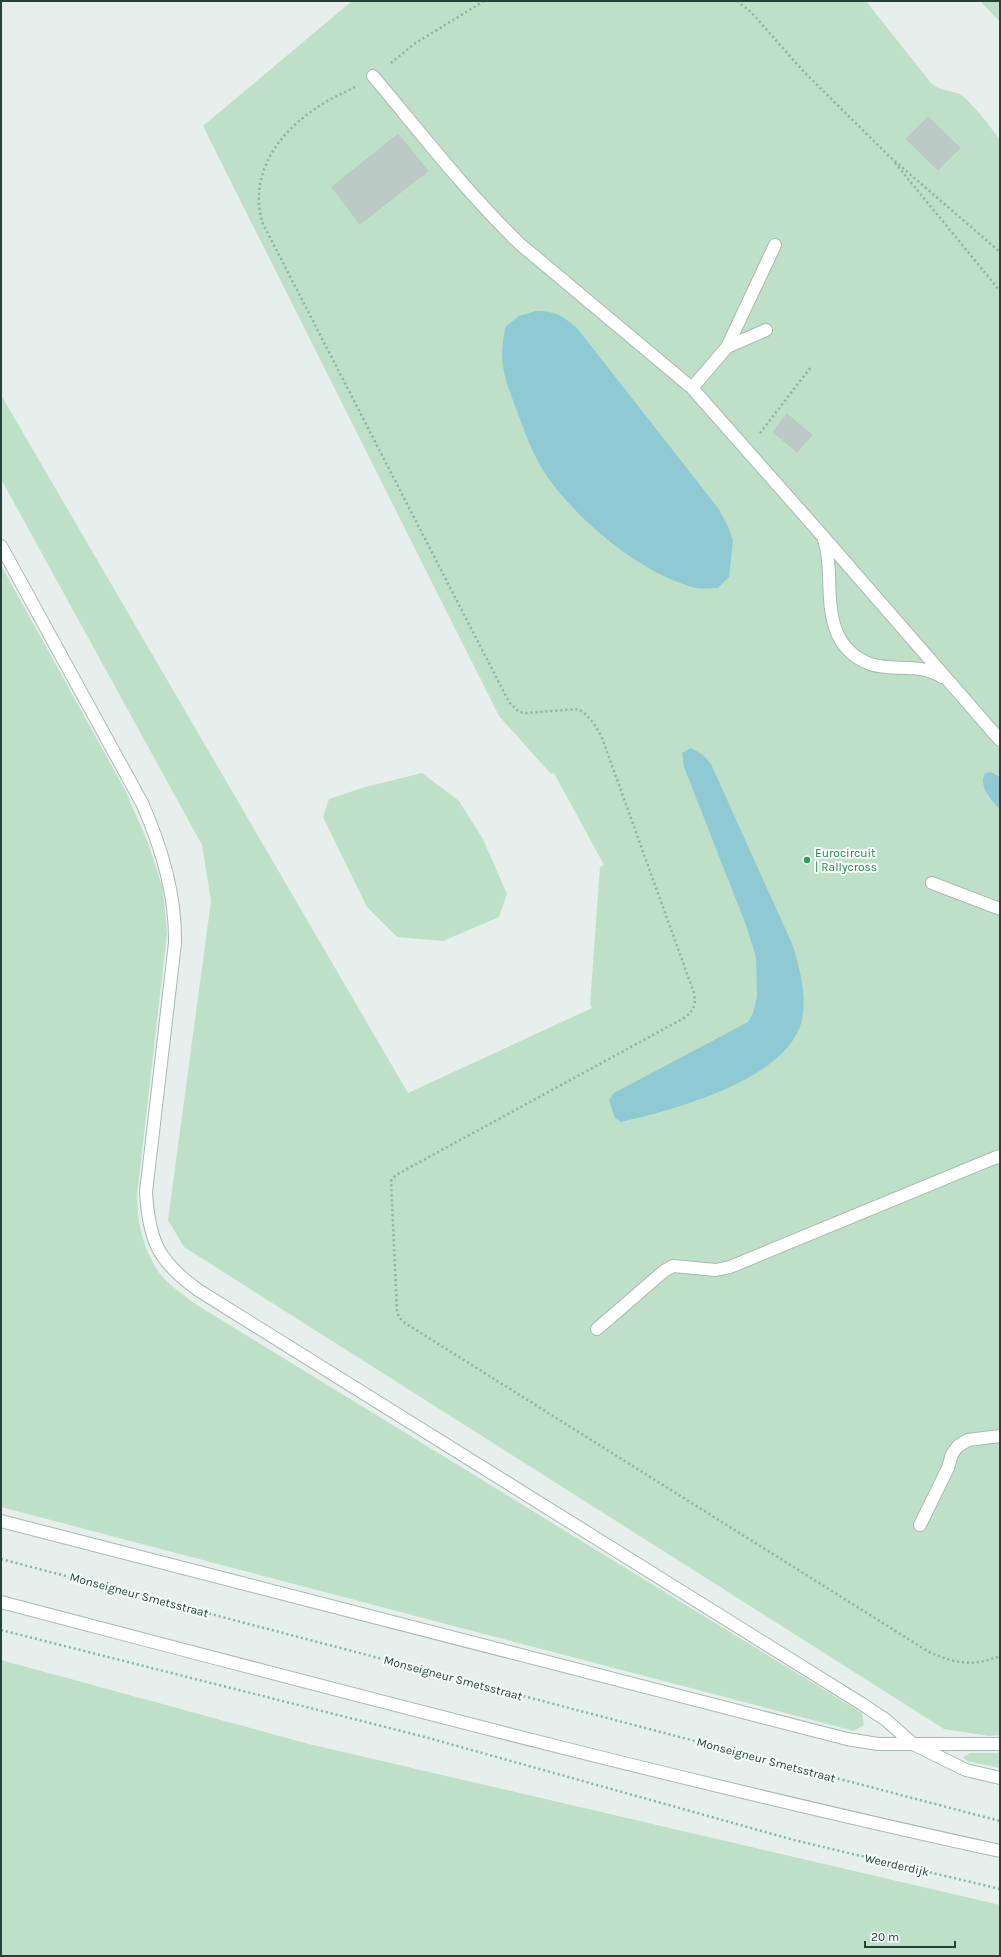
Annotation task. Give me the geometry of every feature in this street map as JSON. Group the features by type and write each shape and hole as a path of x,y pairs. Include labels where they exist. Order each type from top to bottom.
{"street":[{"path":"373,76 501,226 520,244 692,388 1000,740"},
{"path":"692,388 727,347 775,245"},
{"path":"727,347 766,330"},
{"path":"820,533 825,543 828,559 831,617 840,640 845,646 856,656 871,664 930,670 947,680"},
{"path":"1,546 142,803 155,833 166,867 176,919 175,943 146,1192 147,1220 153,1240 171,1268 205,1294 862,1704 886,1720 913,1744 966,1770 1000,1778"},
{"path":"932,883 1000,909"},
{"path":"596,1329 664,1271 673,1266 716,1270 730,1267 1000,1156"},
{"path":"920,1525 948,1468 952,1454 958,1446 968,1440 1000,1436"},
{"path":"1,1521 847,1740 878,1744 1000,1744"},
{"path":"1,1602 414,1710 849,1818 1000,1851"}],"path":[{"path":"484,1 414,44 373,76 315,108 278,142 267,161 260,180 258,199 262,222 509,702 519,712 526,713 578,709 586,713 599,733 611,760 694,994 695,1004 693,1011 686,1017 396,1175 391,1181 397,1311 399,1317 405,1323 929,1652 949,1661 974,1664 1000,1656"},
{"path":"738,1 750,12 804,72 889,156 1000,252"},
{"path":"889,156 1000,291"},
{"path":"746,450 811,367"},
{"name":"Monseigneur Smetsstraat","path":"1,1559 1000,1821"},
{"name":"Weerderdijk","path":"1,1630 425,1737 794,1840 1000,1889"}],"green space":[{"name":"Eurocircuit | Rallycross","path":"352,1 866,1 931,83 938,88 955,92 969,101 1000,140 1000,1735 989,1736 944,1729 184,1247 168,1220 211,901 202,845 1,479 1,395 408,1093 592,1008 590,1004 600,867 604,865 554,773 551,774 499,716 203,126"},
{"path":"980,1 1000,1 1000,22"},
{"path":"1,565 125,790 148,843 163,889 167,934 137,1195 138,1215 142,1234 148,1253 158,1271 170,1284 192,1302 862,1713 864,1725 854,1731 1,1507"},
{"path":"422,773 459,801 483,839 507,894 499,917 443,941 397,937 367,907 323,817 329,799 365,787"},
{"path":"1,1660 309,1744 1000,1905 1000,1956 1,1956"},
{"path":"970,1753 1000,1753 1000,1768 967,1761 963,1757"}],"water":[{"path":"536,311 554,313 567,320 577,328 718,508 728,526 733,541 729,577 718,588 696,588 675,581 654,571 633,558 612,544 575,510 546,475 533,452 523,427 509,389 502,360 503,338 506,326 519,316"},
{"path":"691,748 703,755 711,764 793,946 803,992 804,1001 802,1020 792,1041 775,1060 752,1075 726,1089 697,1100 643,1117 621,1122 615,1118 609,1100 614,1093 748,1022 753,1013 757,997 756,957 746,925 684,767 682,753"},
{"path":"991,772 1000,777 1000,810 986,793 984,788 983,778 985,773"}],"building":[{"path":"928,117 960,148 938,170 906,139"},
{"path":"398,134 428,171 360,224 332,187"},
{"path":"787,414 812,435 797,452 773,432"}],"place":[{"name":"Eurocircuit | Rallycross","path":"807,860"}]}
